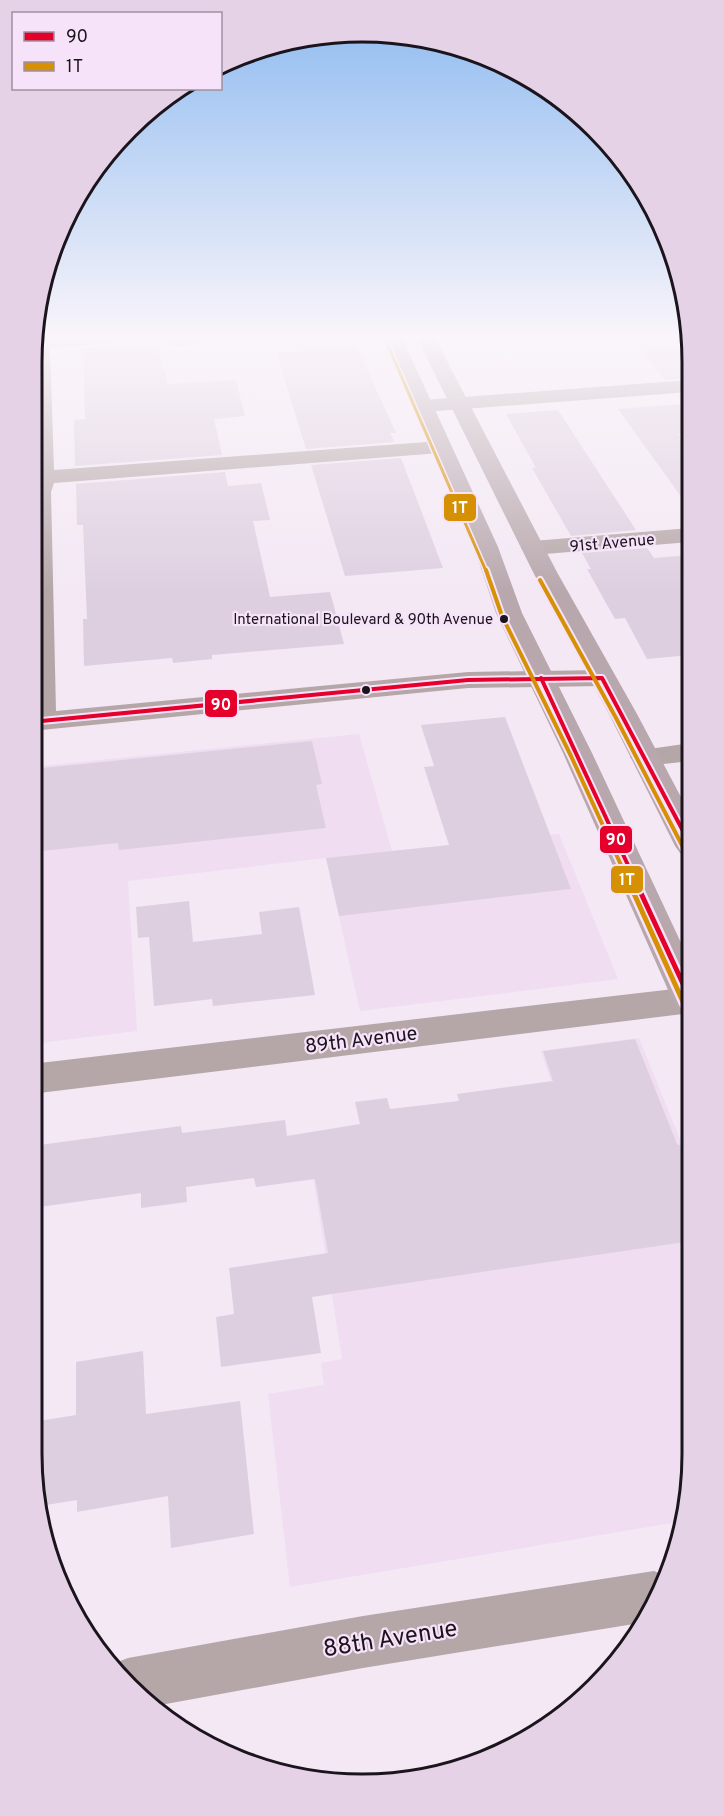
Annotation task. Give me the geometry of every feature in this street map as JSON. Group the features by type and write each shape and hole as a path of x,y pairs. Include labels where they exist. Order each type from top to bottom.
{"main road":[{"path":"430,423 486,547 490,566 682,982"},
{"path":"470,423 533,548 682,829"}],"street":[{"path":"42,478 440,447"},
{"name":"91st Avenue","path":"533,548 682,536"},
{"path":"42,721 468,680 602,678"},
{"path":"645,757 682,753"},
{"name":"89th Avenue","path":"42,1078 682,1002"},
{"name":"88th Avenue","path":"138,1682 363,1642 649,1597"}],"shaded area":[{"path":"359,734 392,851 559,834 618,979 360,1011 326,858 128,881 137,1031 42,1043 42,766"},
{"path":"639,1038 682,1144 682,1454 674,1523 290,1587 268,1394 324,1385 321,1363 342,1359 313,1176 571,1140 541,1051"}],"building":[{"path":"74,423 215,423 222,455 75,466"},
{"path":"298,423 391,423 396,433 390,433 394,442 306,449"},
{"path":"511,423 566,423 636,530 571,536 532,468 536,468"},
{"path":"628,423 682,423 682,434 678,434 682,439 682,498"},
{"path":"401,458 443,568 345,576 311,465"},
{"path":"225,472 228,486 261,483 270,520 253,521 270,597 330,592 344,644 212,655 212,659 173,663 172,658 84,666 83,619 87,619 83,525 77,525 76,484"},
{"path":"647,548 654,558 682,556 682,656 647,659 625,618 615,619 587,569 591,569 582,553"},
{"path":"505,717 571,889 339,916 326,858 449,845 424,767 434,766 421,725"},
{"path":"312,741 322,784 316,785 326,828 119,850 118,843 42,851 42,768"},
{"path":"189,901 193,942 262,934 259,912 299,907 315,995 213,1006 212,999 154,1006 149,937 138,938 136,907"},
{"path":"635,1039 677,1144 682,1147 682,1242 312,1297 321,1353 221,1367 216,1317 234,1314 229,1268 328,1253 315,1179 256,1187 254,1178 186,1187 187,1202 141,1208 141,1193 42,1207 42,1145 181,1126 182,1133 285,1120 287,1136 360,1124 355,1102 387,1098 390,1109 459,1101 457,1094 553,1081 543,1051"},
{"path":"143,1351 146,1414 240,1401 254,1534 171,1548 168,1496 77,1512 77,1500 46,1505 43,1475 42,1420 76,1415 76,1362"}],"transit line":[{"name":"1T","path":"422,423 479,550 502,616 571,756 682,1000"},
{"name":"1T","path":"540,580 616,718 682,845"},
{"name":"90","path":"541,678 682,982"},
{"name":"90","path":"42,721 468,680 602,678 682,829"}],"place":[{"name":"International Boulevard & 90th Avenue","path":"504,619"}]}
